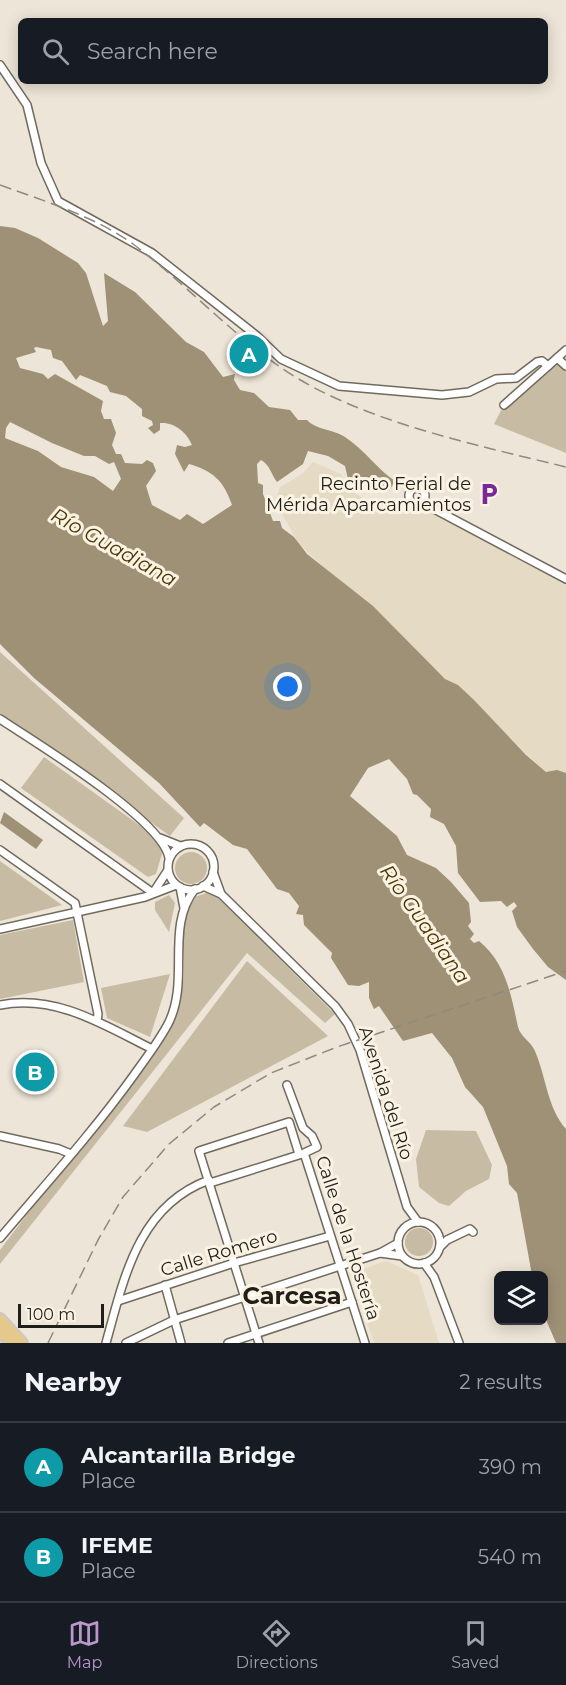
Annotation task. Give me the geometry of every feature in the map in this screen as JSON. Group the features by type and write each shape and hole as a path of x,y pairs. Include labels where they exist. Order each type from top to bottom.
{"main road":[{"path":"0,1319 22,1343"},
{"path":"0,1331 11,1343"}],"street":[{"path":"0,65 27,105 41,163 58,201 153,253 257,336 281,359 339,386 442,395 469,392 496,379 516,378 537,362 542,361 548,366"},
{"path":"504,405 566,350"},
{"path":"557,357 566,366"},
{"path":"421,502 566,579"},
{"path":"0,719 90,779 160,838 168,849 168,870 153,893"},
{"path":"0,784 153,893"},
{"path":"0,929 178,886 195,889 203,886 213,872 212,857 202,846 194,844 180,846 160,838"},
{"path":"169,858 180,846"},
{"path":"0,850 75,903 97,1004 97,1021"},
{"path":"168,870 178,886 184,908"},
{"name":"Avenida del Río","path":"213,872 221,894"},
{"name":"Avenida del Río","path":"203,886 221,894 335,1006 348,1024 360,1050 407,1207 418,1222"},
{"path":"0,1238 117,1098 168,1023 177,1000 181,976 179,935 184,908 195,889"},
{"path":"0,1005 48,1004 97,1021 152,1049"},
{"name":"Calle de la Hostería","path":"287,1085 303,1128 312,1136 317,1147 302,1154 365,1343"},
{"path":"106,1343 136,1248 156,1217 182,1193 210,1182 302,1154 289,1122 199,1151 210,1182 259,1343"},
{"path":"0,1136 59,1149 71,1154"},
{"name":"Avenida del Río","path":"406,1226 407,1207"},
{"path":"126,1343 174,1320 380,1253 398,1243 406,1226 418,1222 425,1222 436,1231 459,1234"},
{"path":"380,1253 402,1256 414,1264 424,1263 434,1257 440,1247 459,1234 470,1229 474,1232"},
{"path":"436,1231 440,1247"},
{"name":"Calle Romero","path":"118,1300 234,1263 330,1236"},
{"path":"398,1243 402,1256"},
{"path":"434,1257 434,1278"},
{"path":"424,1263 434,1278 459,1343"},
{"path":"165,1285 182,1343"},
{"path":"228,1343 352,1302"}],"shaded area":[{"path":"557,358 566,364 566,453 494,424 504,405"},
{"path":"313,462 341,474 350,490 377,507 404,498 566,585 566,776 546,772 299,544 275,502 280,487 302,474"},
{"path":"0,652 184,818 170,836 0,714"},
{"path":"44,757 156,837 163,850 156,874 148,877 21,788"},
{"path":"191,852 202,857 207,868 202,879 191,884 180,879 175,868 180,857"},
{"path":"0,861 62,905 0,921"},
{"path":"207,893 215,895 335,1014 325,1023 247,953 0,1264 0,1250 175,1018 183,978 184,916 191,898"},
{"path":"169,895 175,903 169,932 155,910 155,902"},
{"path":"73,920 84,982 0,999 0,935"},
{"path":"247,961 328,1036 147,1132 123,1126"},
{"path":"170,974 150,1037 107,1018 101,988"},
{"path":"426,1130 476,1131 492,1165 489,1179 466,1191 449,1206 439,1203 419,1187 416,1159"},
{"path":"419,1228 429,1232 433,1242 429,1252 419,1256 409,1252 405,1242 409,1232"},
{"path":"386,1261 418,1275 439,1343 374,1343 351,1273"}],"water":[{"name":"Río Guadiana","path":"0,226 15,228 38,238 78,263 86,273 103,326 108,321 104,273 135,292 186,342 204,352 223,377 235,374 234,380 240,390 254,393 269,407 290,410 298,420 307,420 315,426 345,437 395,481 389,491 384,492 372,488 374,483 353,484 348,479 345,466 328,456 308,451 303,464 277,482 264,462 261,460 257,464 258,483 263,485 263,494 273,521 280,521 282,528 294,537 307,554 373,606 445,679 458,685 474,700 526,755 546,772 557,770 566,773 566,980 548,967 517,927 512,911 517,906 514,902 507,907 501,901 480,902 458,873 456,846 444,824 430,817 431,809 413,794 407,779 389,759 368,768 350,796 397,836 407,855 436,868 469,903 471,922 468,926 474,934 470,939 474,943 479,941 496,959 510,992 519,1030 534,1049 555,1111 566,1129 566,1343 556,1343 548,1324 548,1271 531,1271 517,1193 509,1184 507,1166 483,1107 465,1087 452,1058 432,1033 403,1041 379,1006 374,1009 369,998 369,982 359,986 348,985 331,958 332,953 304,925 303,915 296,914 299,906 289,893 277,889 247,849 233,845 204,823 200,827 159,783 34,678 0,644","holes":["36,347 51,350 53,358 62,361 76,380 80,375 107,386 110,392 126,396 142,409 142,416 152,421 153,425 148,428 154,434 160,430 160,423 171,424 180,429 192,445 185,447 177,445 175,454 184,472 189,464 211,474 221,483 232,505 203,524 187,514 180,520 152,505 146,486 156,471 153,463 147,460 142,464 125,463 121,454 116,454 112,445 116,433 111,419 104,419 101,411 103,401 55,374 48,379 43,374 20,368 16,358 36,352 34,348","10,422 84,456 95,456 109,464 114,462 121,479 113,491 94,477 61,467 38,451 5,438 6,428"]},
{"path":"4,812 43,840 36,849 0,823"}],"railway":[{"path":"0,185 68,210 118,234 152,259 263,355 313,387 382,417 457,440 566,467"},
{"path":"48,1343 98,1240 123,1197 169,1144 214,1107 271,1073 337,1047 566,971"}],"place":[{"name":"Alcantarilla Bridge","path":"249,354"},
{"name":"Recinto Ferial de Mérida Aparcamientos","path":"489,494"},
{"name":"IFEME","path":"35,1072"}],"district":[{"name":"Carcesa","path":"292,1296"}]}
